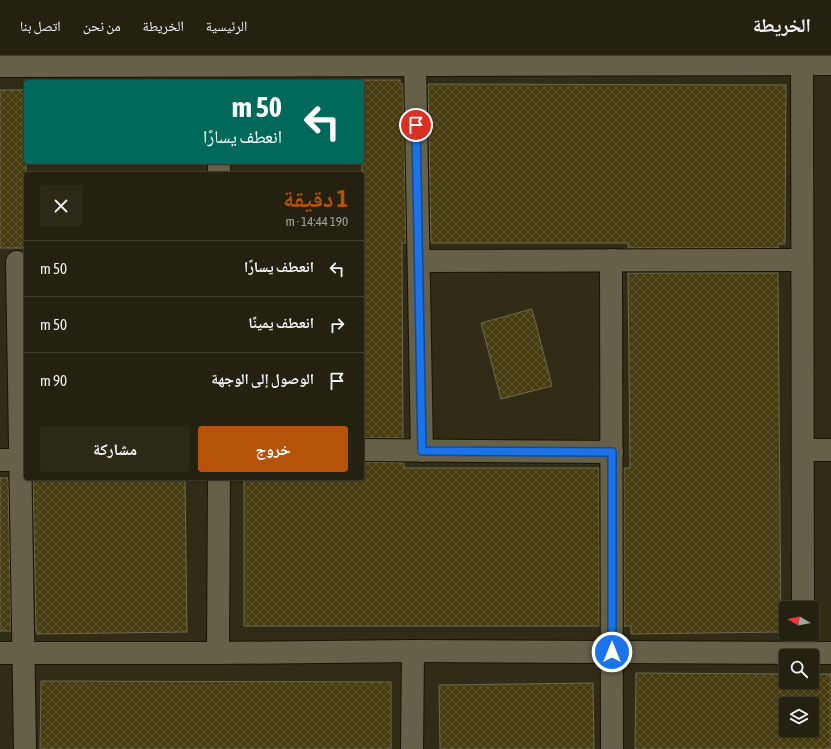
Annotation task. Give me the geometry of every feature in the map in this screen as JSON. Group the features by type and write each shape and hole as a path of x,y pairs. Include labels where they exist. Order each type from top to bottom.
{"street":[{"path":"0,66 219,68 415,64 802,60 831,64"},
{"path":"802,60 803,601"},
{"path":"415,64 422,451"},
{"path":"611,260 612,749"},
{"path":"419,261 802,260"},
{"path":"14,262 10,460 24,652 25,749"},
{"path":"364,450 612,452"},
{"path":"803,450 831,450"},
{"path":"218,653 219,480"},
{"path":"0,652 612,652 804,643 831,653"},
{"path":"412,749 413,651"}],"building":[{"path":"364,80 400,80 400,84 403,84 406,243 402,243 403,438 364,438 364,172 362,172 362,164 364,164"},
{"path":"428,84 786,85 785,244 778,244 778,248 628,248 628,243 431,243"},
{"path":"0,90 24,90 24,164 26,164 26,172 24,172 24,248 0,248"},
{"path":"628,273 778,273 781,601 779,601 779,632 631,634 631,626 624,626 624,468 630,468"},
{"path":"532,309 552,386 501,399 481,323"},
{"path":"364,462 404,463 404,468 599,468 599,626 244,626 244,480 364,480"},
{"path":"0,478 8,478 11,631 0,631"},
{"path":"33,480 185,480 187,632 37,634"},
{"path":"636,673 779,674 779,689 819,689 819,674 831,674 831,749 635,749"},
{"path":"41,681 391,682 391,749 40,749"},
{"path":"593,683 594,749 440,749 439,685"}],"route":[{"path":"416,125 422,451 612,452 612,652"}]}
